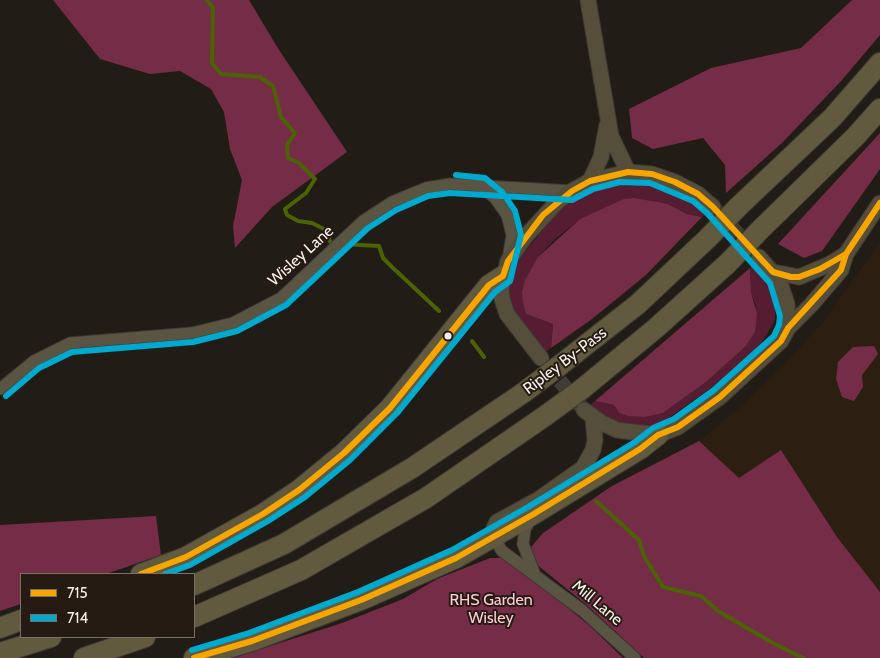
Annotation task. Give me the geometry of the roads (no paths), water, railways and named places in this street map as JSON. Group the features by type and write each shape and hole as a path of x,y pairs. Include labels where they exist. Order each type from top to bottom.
{"highway":[{"name":"Ripley By-Pass","path":"195,585 284,544 412,468 523,393 550,362 638,304 832,118 880,63"},
{"name":"Ripley By-Pass","path":"195,617 301,570 426,498 582,389 656,328 727,264 880,110"},
{"path":"144,573 186,557 263,514 331,464 390,408 506,268"},
{"path":"194,658 252,641 361,600 430,570 494,538 640,449 658,435"},
{"path":"0,628 20,620"},
{"path":"0,654 48,638"},
{"path":"84,658 142,638"}],"main road":[{"path":"588,0 608,117 619,156 628,172"},
{"path":"590,181 601,157 608,117"},
{"path":"550,362 507,314 502,299 506,268 543,215 572,191 590,181 628,172 652,174 675,182 698,194 713,206"},
{"path":"494,538 494,528 497,522 539,499 583,468 593,450 595,440 588,414 618,430 658,435 678,428 720,397 781,341 788,328 827,287 841,270 846,254 880,203"},
{"path":"773,272 799,277 830,264 846,254"},
{"path":"759,257 778,278 788,304 788,328"}],"street":[{"name":"Wisley Lane","path":"0,389 34,361 70,343 192,333 233,323 281,298 363,221 392,202 426,188 450,184 572,191"},
{"path":"481,186 495,198 507,215 512,235 506,268"},
{"path":"532,515 525,529 523,544 535,575"},
{"name":"Mill Lane","path":"494,538 502,551 583,610 635,658"}],"waterway":[{"path":"207,0 213,8 212,63 221,74 260,77 273,86 281,117 295,133 287,145 288,158 299,163 315,179 306,193 285,209 287,215 298,221 312,223 324,229 331,243 335,244"},
{"path":"342,244 379,246 383,258 439,311"},
{"path":"472,341 484,357"},
{"path":"596,501 639,540 644,556 663,587 701,596 718,611 803,658"}],"tunnel":[{"path":"713,207 759,257"},
{"path":"545,363 584,410"}],"park label":[{"name":"RHS Garden Wisley","path":"491,609"}]}
